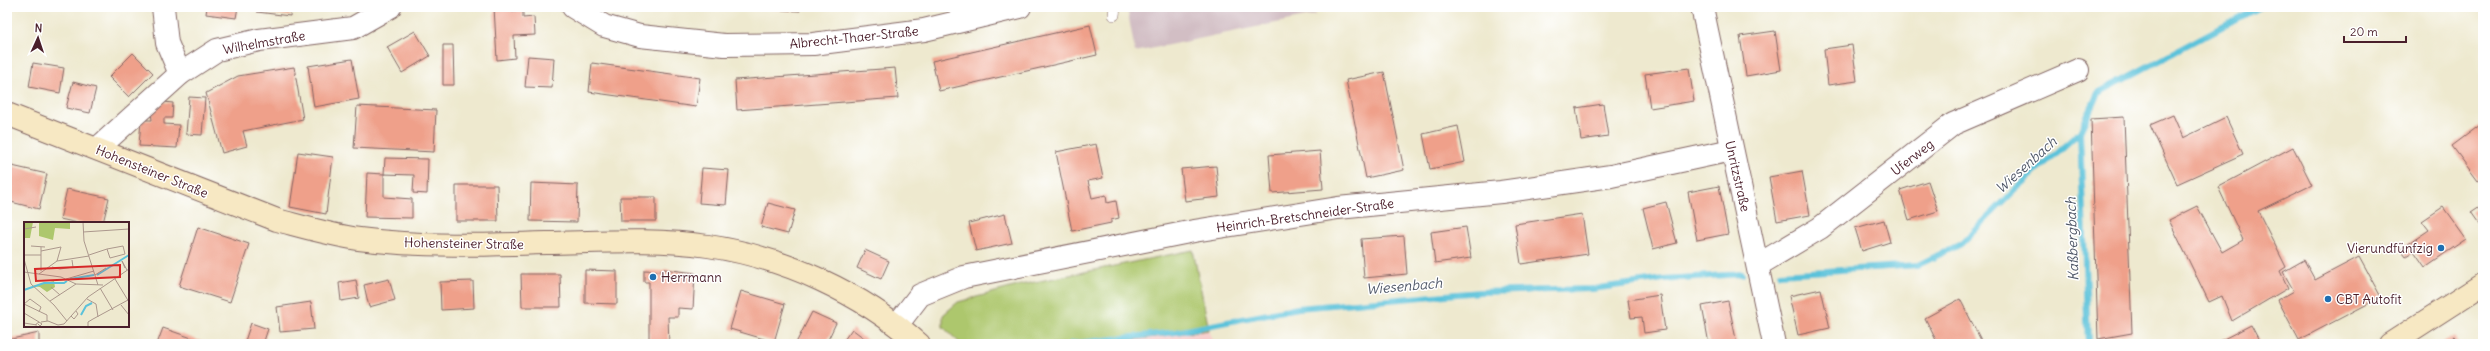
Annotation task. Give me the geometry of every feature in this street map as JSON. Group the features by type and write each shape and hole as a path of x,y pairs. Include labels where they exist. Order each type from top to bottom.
{"main road":[{"name":"Hohensteiner Straße","path":"7,114 277,220 319,231 359,239 501,244 657,241 710,246 755,256 794,269 841,290 897,325 919,344"},
{"path":"2390,344 2483,284"}],"street":[{"path":"163,7 167,43 180,74"},
{"name":"Wilhelmstraße","path":"97,149 180,74 217,50 259,40 353,28 390,7"},
{"name":"Albrecht-Thaer-Straße","path":"573,7 604,26 640,36 724,45 813,44 924,30 1020,7"},
{"name":"Unritzstraße","path":"1702,7 1774,344"},
{"name":"Uferweg","path":"1758,265 1820,228 1953,124 2078,70"},
{"name":"Heinrich-Bretschneider-Straße","path":"897,325 920,294 964,277 1194,230 1338,208 1501,192 1611,176 1732,150"}],"shaded area":[{"path":"1127,7 1314,7 1315,15 1135,52"},
{"path":"1209,330 1213,344 1103,344"}],"green space":[{"path":"1193,250 1209,330 1103,344 961,344 943,327 943,315 958,302 1025,284"}],"building":[{"path":"207,7 238,7 236,18 206,14"},
{"path":"258,7 291,7 290,16 257,12"},
{"path":"494,7 512,7 512,11 523,10 523,18 534,17 535,35 514,36 515,58 497,60"},
{"path":"732,7 800,7 800,11"},
{"path":"1090,25 1097,55 939,91 932,61"},
{"path":"415,31 430,56 402,73 387,47"},
{"path":"1775,31 1781,70 1746,76 1740,36"},
{"path":"443,45 453,45 454,85 443,85"},
{"path":"1852,45 1857,81 1828,85 1824,49"},
{"path":"133,53 153,73 129,97 109,77"},
{"path":"528,56 554,58 552,88 525,87"},
{"path":"352,59 359,99 314,107 308,66"},
{"path":"33,63 64,68 60,93 29,87"},
{"path":"592,63 700,78 696,107 589,92"},
{"path":"294,67 303,119 243,131 247,146 222,153 206,93 238,76"},
{"path":"895,68 898,98 737,110 735,80"},
{"path":"1689,68 1694,101 1650,108 1645,74"},
{"path":"1384,72 1404,170 1366,178 1346,80"},
{"path":"73,82 96,88 90,113 66,108"},
{"path":"189,97 205,98 202,135 186,134"},
{"path":"164,102 173,103 172,118 164,118 164,124 179,125 177,148 139,146 141,120 152,120 151,112"},
{"path":"1603,104 1608,136 1581,140 1576,108"},
{"path":"357,106 436,110 434,152 354,148"},
{"path":"2173,115 2183,138 2226,117 2243,154 2177,184 2150,125"},
{"path":"2124,117 2132,333 2098,339 2091,119"},
{"path":"2480,125 2483,130 2483,178 2478,181 2452,146"},
{"path":"1458,126 1465,162 1430,169 1423,134"},
{"path":"1096,144 1103,178 1088,181 1092,198 1106,195 1107,203 1116,201 1119,218 1111,220 1111,223 1072,231 1056,152"},
{"path":"2293,147 2312,185 2258,211 2286,267 2280,271 2288,288 2232,321 2222,296 2209,302 2169,220 2197,206 2222,252 2243,240 2218,187"},
{"path":"1320,151 1323,189 1272,193 1269,155"},
{"path":"298,152 333,157 326,214 290,207"},
{"path":"385,158 428,159 427,194 413,193 414,175 384,174"},
{"path":"12,166 47,174 39,209 7,201 7,187"},
{"path":"1216,166 1219,197 1185,201 1181,169"},
{"path":"702,168 729,170 726,205 699,203"},
{"path":"1802,171 1810,215 1777,221 1769,177"},
{"path":"367,173 384,174 384,197 412,199 412,218 365,217"},
{"path":"1928,181 1938,211 1909,220 1900,190"},
{"path":"531,183 578,185 577,222 530,221"},
{"path":"456,185 497,185 498,221 456,221"},
{"path":"1719,186 1728,234 1697,240 1688,192"},
{"path":"67,189 109,198 103,222 74,222 60,219"},
{"path":"620,197 656,197 656,221 621,221"},
{"path":"1666,202 1677,243 1653,249 1643,208"},
{"path":"768,203 795,210 788,234 761,227"},
{"path":"2483,204 2483,229 2471,212"},
{"path":"2443,207 2466,239 2425,267 2414,251 2406,256 2401,249 2429,230 2422,221"},
{"path":"1005,214 1012,243 976,251 969,223"},
{"path":"1582,214 1588,254 1521,264 1515,224"},
{"path":"1884,220 1890,242 1862,251 1855,228"},
{"path":"198,227 249,244 230,302 179,286"},
{"path":"1466,227 1471,258 1435,263 1431,232"},
{"path":"1404,236 1407,274 1364,278 1361,239"},
{"path":"865,250 889,261 881,279 857,268"},
{"path":"2359,257 2381,297 2299,340 2278,300 2294,291 2283,272 2304,260 2315,280"},
{"path":"664,269 695,273 693,309 678,308 678,317 668,317 669,344 649,344 649,282 644,282 644,270 664,271"},
{"path":"585,270 617,271 617,304 585,303"},
{"path":"521,274 560,274 561,307 522,307"},
{"path":"389,279 395,300 369,307 364,285"},
{"path":"356,280 359,298 341,301 339,283"},
{"path":"473,281 474,308 441,310 440,282"},
{"path":"1821,289 1830,328 1798,335 1789,296"},
{"path":"741,291 785,304 774,342 730,329"},
{"path":"1660,295 1665,330 1644,333 1642,317 1631,318 1628,300"},
{"path":"1960,299 1983,344 1938,344 1925,318"},
{"path":"1728,301 1737,344 1709,344 1702,306"},
{"path":"311,302 314,329 280,332 277,307"},
{"path":"812,312 836,323 826,344 796,343"},
{"path":"251,323 268,329 263,344 251,344 245,341"},
{"path":"2251,325 2261,344 2214,344"},
{"path":"163,328 209,344 157,344"},
{"path":"852,329 872,344 841,344"},
{"path":"39,333 39,344 7,344 7,340"},
{"path":"2454,336 2458,344 2440,344"}],"waterway":[{"name":"Wiesenbach","path":"1780,274 1918,265 1961,244 2014,191 2080,132 2098,93 2259,7"},
{"name":"Kaßbergbach","path":"2080,132 2088,344"},
{"name":"Wiesenbach","path":"1071,344 1176,332 1298,308 1480,292 1592,289 1664,279 1742,274"}],"place":[{"name":"Vierundfünfzig","path":"2441,248"},
{"name":"Herrmann","path":"653,277"},
{"name":"CBT Autofit","path":"2328,299"}]}
